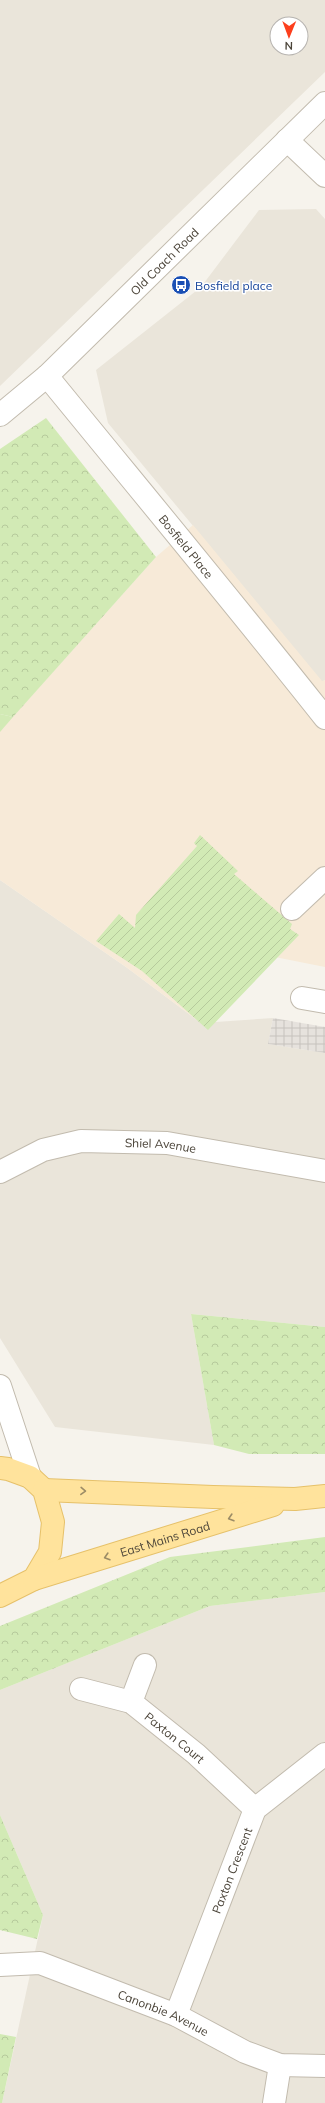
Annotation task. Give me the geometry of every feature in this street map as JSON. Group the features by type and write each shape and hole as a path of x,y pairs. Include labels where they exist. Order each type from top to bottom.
{"main road":[{"name":"East Mains Road","path":"0,1468 8,1469 37,1483 295,1499 325,1496"},
{"path":"34,1580 50,1552 53,1522 37,1483"},
{"name":"East Mains Road","path":"0,1596 34,1580 295,1499"}],"street":[{"name":"Old Coach Road","path":"0,415 47,376 325,103"},
{"path":"287,140 325,176"},
{"name":"Bosfield Place","path":"47,376 158,513 208,571 325,718"},
{"path":"292,909 325,878"},
{"path":"302,998 325,1002"},
{"name":"Shiel Avenue","path":"0,1172 43,1150 81,1141 166,1143 325,1171"},
{"path":"0,1386 37,1483"},
{"path":"131,1702 145,1665"},
{"name":"Paxton Court","path":"81,1689 131,1702 196,1754 255,1809"},
{"path":"255,1809 325,1754"},
{"name":"Paxton Crescent","path":"176,2015 255,1809"},
{"name":"Canonbie Avenue","path":"0,1965 40,1963 176,2015 245,2052 280,2066 325,2066"},
{"path":"274,2103 280,2066"}],"shaded area":[{"path":"0,0 325,0 325,72 0,386"},
{"path":"316,209 325,219 325,680 322,682 108,423 96,370 201,287 259,210"},
{"path":"193,525 322,681 325,680 325,967 275,957 201,1023 126,967 0,880 0,731 156,557"},
{"path":"0,880 126,967 201,1023 273,1018 268,1044 325,1053 325,1327 191,1314 214,1445 55,1427 0,1338"},
{"path":"273,1018 325,1027 325,1053 268,1044"},
{"path":"325,1592 325,2103 2,2103 43,1915 0,1815 0,1690 210,1606"}],"green space":[{"path":"46,418 156,557 13,717 0,714 0,449"},
{"path":"0,714 13,717 0,732"},
{"path":"200,835 238,871 234,874 292,924 290,929 299,935 208,1030 142,971 96,941 119,914 135,928 136,915 197,846 194,843"},
{"path":"191,1314 325,1327 325,1454 249,1454 214,1445"},
{"path":"325,1537 325,1592 210,1606 0,1690 0,1626 170,1557"},
{"path":"0,1815 43,1915 37,1939 0,1930"},
{"path":"0,2034 16,2037 2,2103 0,2103"}],"place":[{"name":"Bosfield place","path":"181,285"}]}
